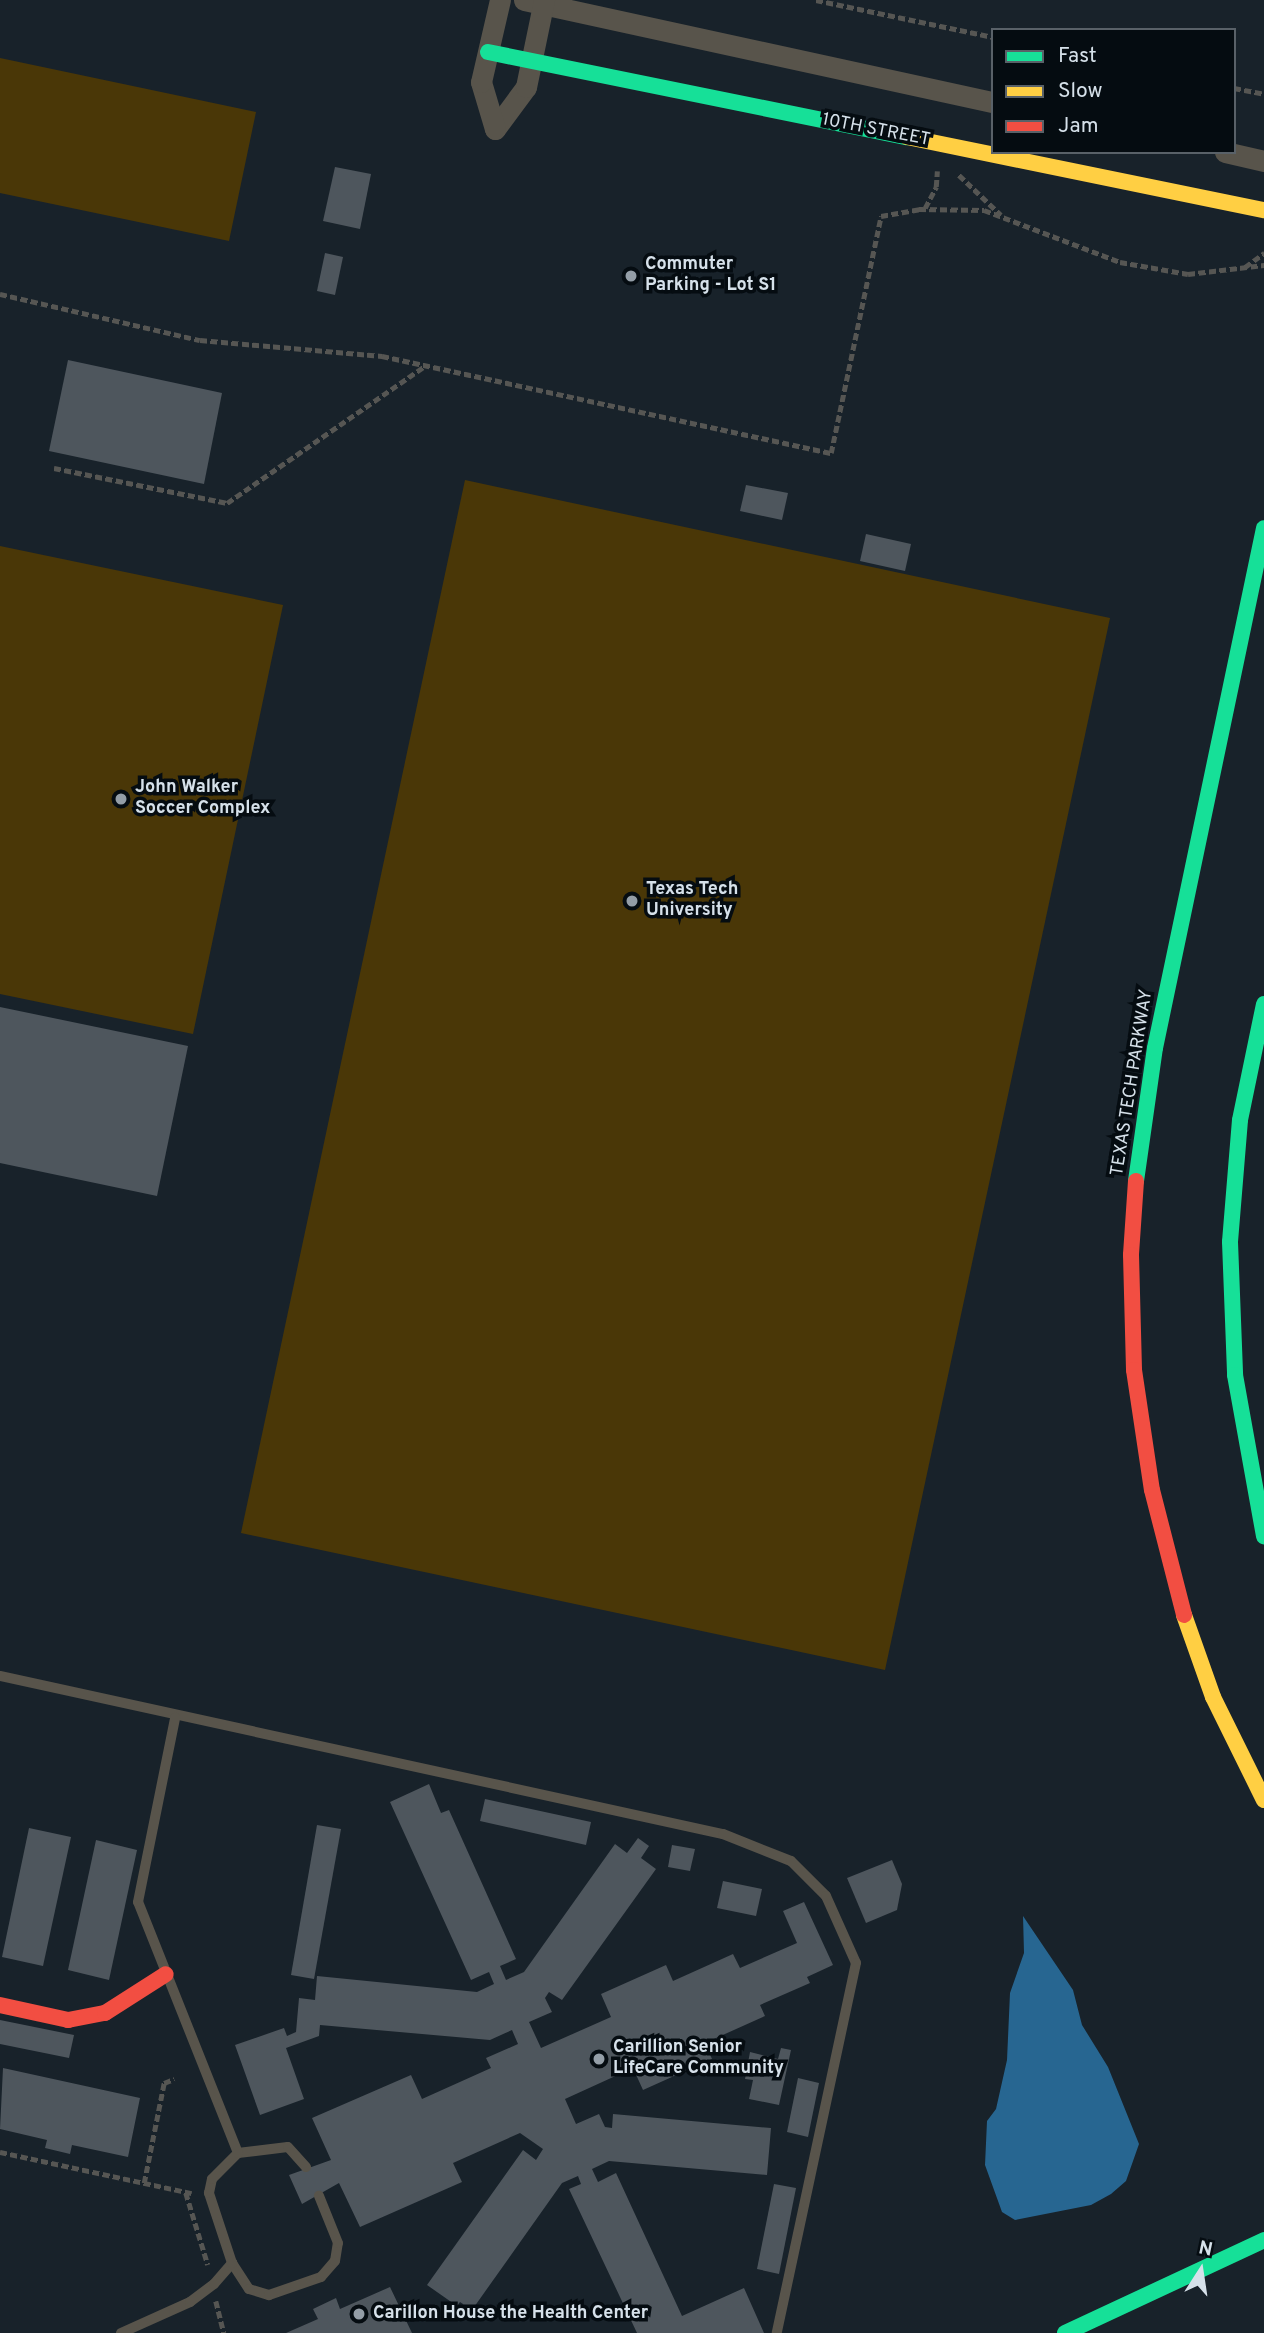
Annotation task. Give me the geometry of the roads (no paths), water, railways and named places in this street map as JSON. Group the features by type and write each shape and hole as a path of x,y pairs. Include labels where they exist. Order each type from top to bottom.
{"main road":[{"name":"10TH STREET","path":"488,52 1264,210"},
{"name":"TEXAS TECH PARKWAY","path":"1264,528 1155,1048 1138,1150 1131,1255 1134,1370 1152,1490 1177,1592 1213,1697 1264,1800"},
{"path":"1264,1004 1240,1120 1230,1242 1235,1375 1264,1536"},
{"path":"0,2005 68,2020 105,2013 166,1974"},
{"path":"1065,2333 1264,2240"}],"street":[{"path":"500,0 481,82 495,129 526,87 532,61 537,1 991,102"},
{"path":"1234,154 1264,161"}],"lane":[{"path":"0,1676 175,1718 723,1834 790,1861 826,1895 856,1963 776,2333"},
{"path":"175,1718 138,1902 238,2153"},
{"path":"306,2167 288,2147 238,2153 212,2179 208,2193 232,2263 249,2289 269,2295 321,2277 335,2261 338,2243 319,2196"},
{"path":"121,2333 190,2302 214,2284 232,2263"}],"water":[{"path":"1023,1916 1073,1990 1082,2025 1108,2067 1139,2144 1126,2181 1111,2194 1091,2205 1015,2220 1002,2212 985,2165 987,2121 996,2109 1007,2060 1010,1993 1024,1953"}],"place":[{"name":"Commuter Parking - Lot S1","path":"631,276"},
{"name":"John Walker Soccer Complex","path":"121,799"},
{"name":"Texas Tech University","path":"632,901"},
{"name":"Carillion Senior LifeCare Community","path":"599,2059"},
{"name":"Carillon House the Health Center","path":"359,2314"}]}
